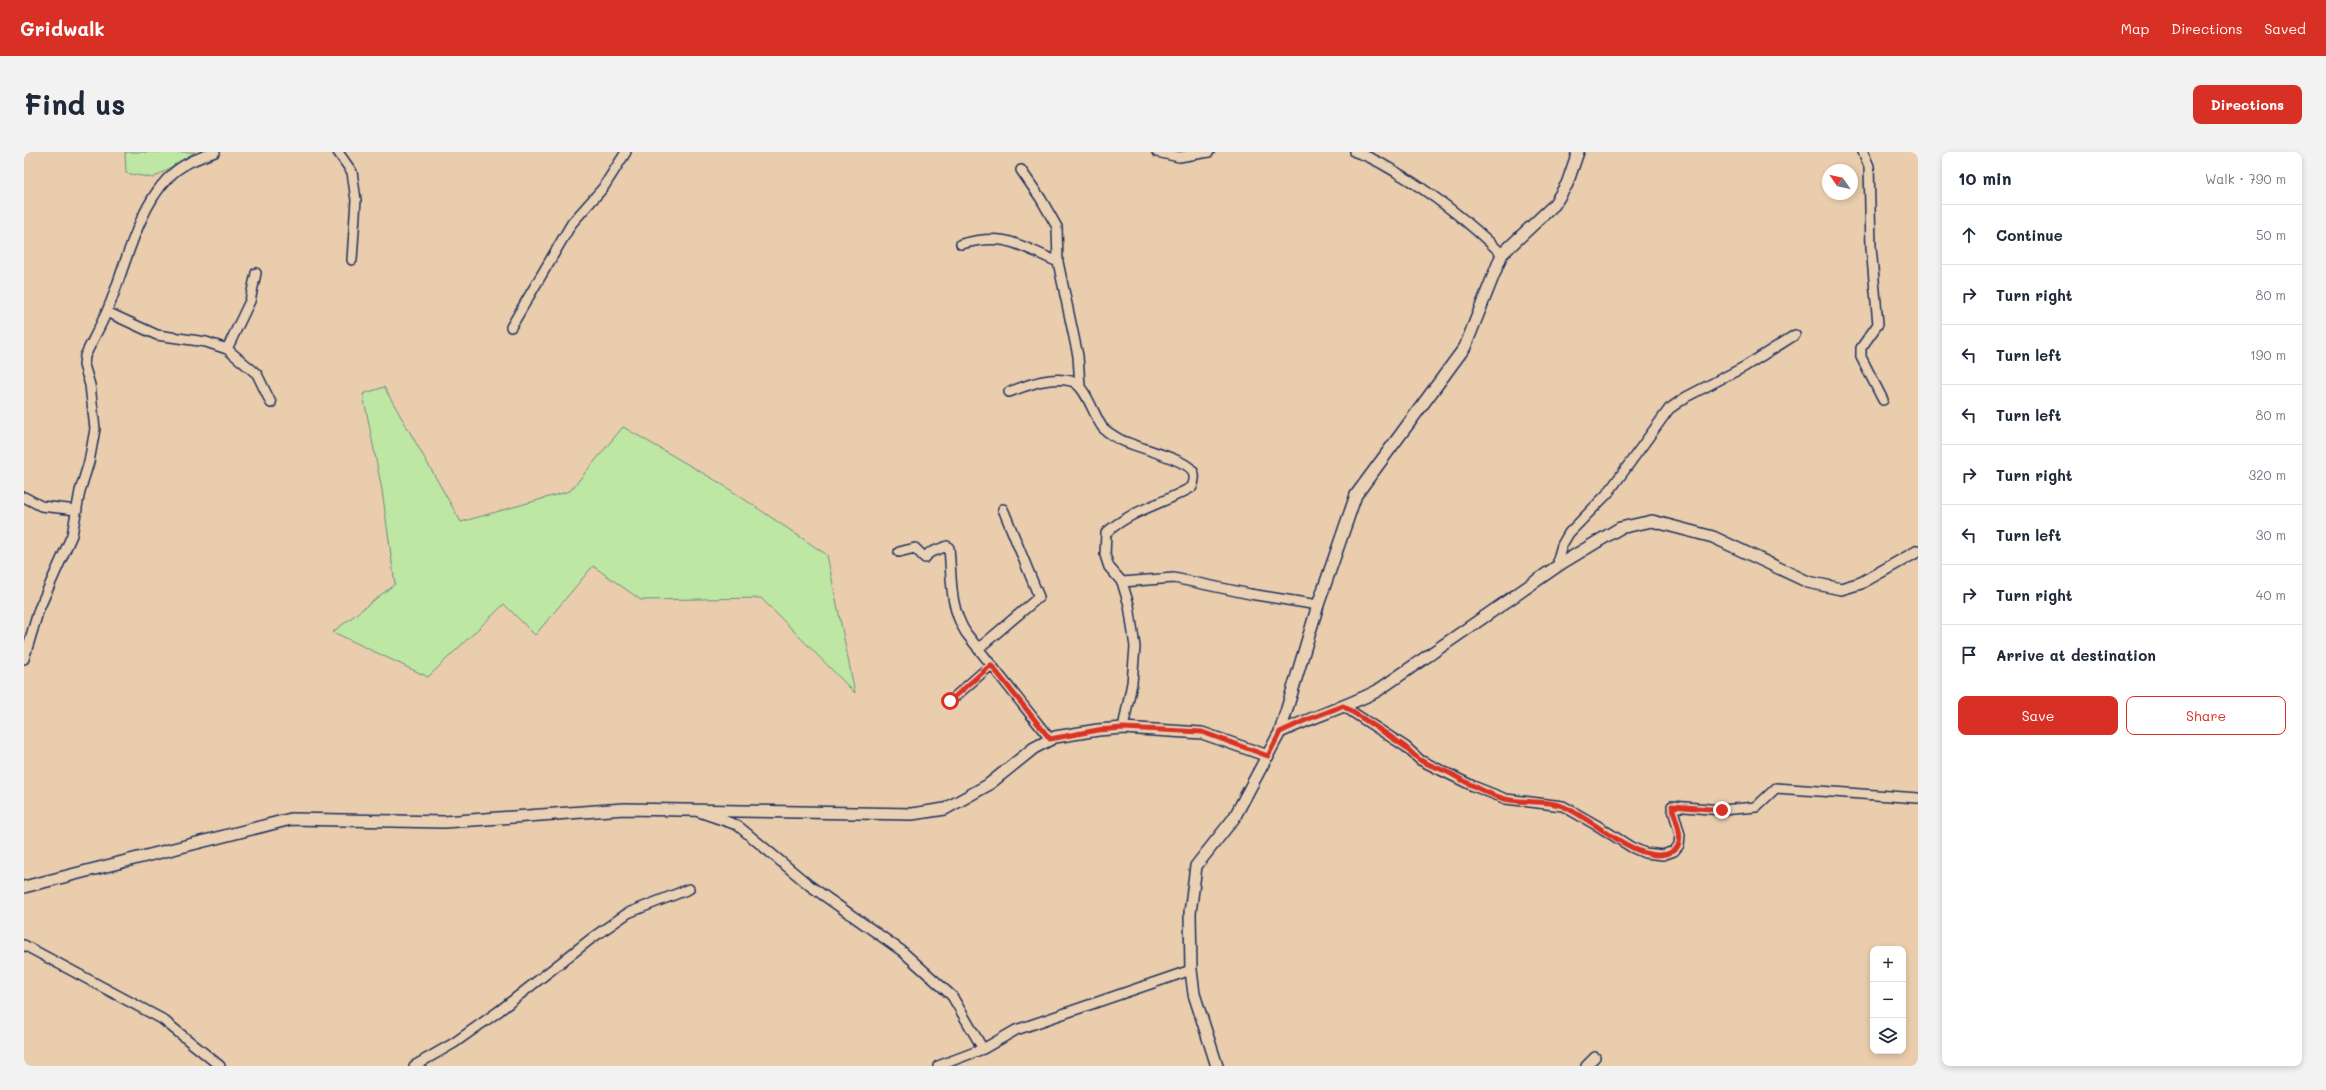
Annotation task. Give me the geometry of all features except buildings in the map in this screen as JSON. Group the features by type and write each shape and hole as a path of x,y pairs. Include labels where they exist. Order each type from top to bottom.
{"street":[{"path":"24,659 39,610 72,535 80,491 89,462 95,429 90,385 84,365 85,356 107,312 129,252 149,206 160,187 168,177 192,159 215,152"},
{"path":"338,152 352,172 356,200 352,260"},
{"path":"511,327 572,223 603,188 626,152"},
{"path":"1158,152 1179,157 1209,152"},
{"path":"1355,152 1368,155 1418,185 1465,219 1502,254"},
{"path":"1217,1066 1194,994 1191,970 1190,913 1196,866 1234,818 1280,732 1318,605 1356,495 1465,347 1502,254 1554,205 1567,184 1578,152"},
{"path":"1863,152 1868,166 1871,247 1878,324 1861,348 1861,357 1883,400"},
{"path":"1021,170 1041,199 1057,227 1058,262 1078,356 1080,386 1104,428 1118,438 1182,463 1192,470 1195,478 1192,488 1177,496 1136,512 1116,523 1106,533 1105,555 1109,567 1122,582 1129,605 1135,647 1132,683 1123,728"},
{"path":"961,244 982,238 996,238 1013,242 1058,262"},
{"path":"227,349 250,301 256,273"},
{"path":"107,312 157,335 206,342 227,349 257,374 271,403"},
{"path":"1562,563 1558,559 1562,545 1569,533 1608,493 1669,408 1686,397 1744,367 1795,335"},
{"path":"1008,392 1035,382 1058,380 1072,381 1080,386"},
{"path":"24,496 41,506 77,510"},
{"path":"978,649 1039,597 1003,509"},
{"path":"1280,732 1377,691 1562,563 1620,528 1652,521 1713,536 1808,582 1840,589 1861,583 1918,551"},
{"path":"899,552 915,548 925,558 930,553 947,546 949,548 953,602 957,618 978,649 1050,739"},
{"path":"1122,582 1174,578 1250,594 1318,605"},
{"path":"950,701 991,665"},
{"path":"1343,706 1406,747 1420,760 1444,770 1473,786 1506,799 1562,806 1631,847 1645,853 1664,855 1674,851 1679,845 1680,835 1672,806 1722,810 1756,807 1776,788 1918,798"},
{"path":"24,887 291,819 444,822 508,819 624,809 912,814 945,809 988,784 1034,748 1050,739 1098,730 1123,728 1202,732 1268,756"},
{"path":"691,809 737,825 809,885 902,951 952,996 983,1049"},
{"path":"414,1066 454,1043 499,1012 592,938 628,914 689,889"},
{"path":"24,945 162,1019 220,1066"},
{"path":"938,1066 983,1049 1016,1030 1037,1022 1191,970"},
{"path":"1586,1066 1595,1056"}],"green space":[{"path":"125,152 195,152 153,178 126,173"},
{"path":"384,387 461,522 570,491 623,427 720,483 827,555 855,693 761,598 641,600 593,566 535,635 504,604 428,677 333,632 395,584 382,490 363,394"}],"route":[{"path":"950,701 991,665 1050,739 1098,730 1123,728 1202,732 1268,756 1280,732 1328,710 1343,706 1406,747 1420,760 1444,770 1473,786 1506,799 1551,803 1562,806 1631,847 1645,853 1664,855 1674,851 1679,845 1680,835 1672,806 1722,810"}]}
